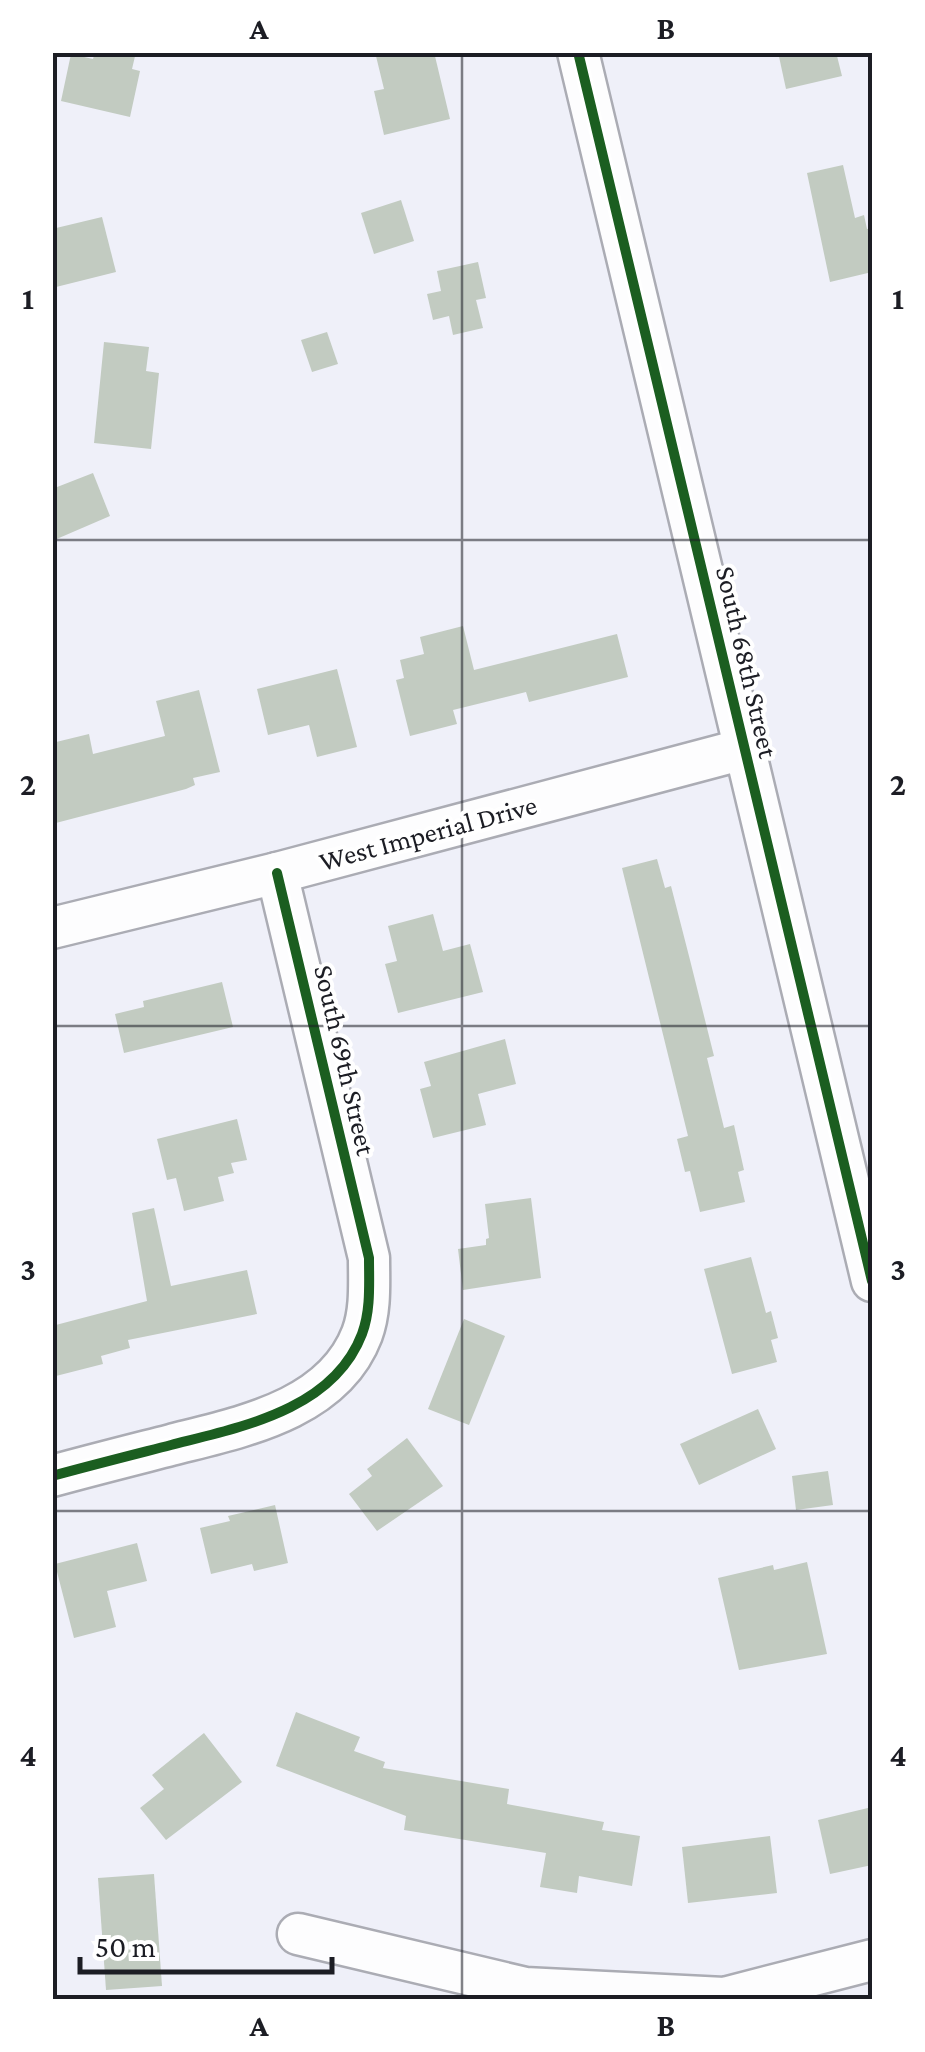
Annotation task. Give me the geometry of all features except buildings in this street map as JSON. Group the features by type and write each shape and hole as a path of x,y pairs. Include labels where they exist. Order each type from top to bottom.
{"street":[{"name":"South 68th Street","path":"578,52 872,1281"},
{"name":"West Imperial Drive","path":"52,928 744,749"},
{"name":"South 69th Street","path":"52,1476 276,1415 336,1374 362,1332 369,1299 369,1258 277,872"},
{"path":"298,1934 526,1988 724,1998 872,1960"}],"cycle path":[{"path":"578,52 872,1281"},
{"path":"52,1476 226,1431 282,1411 330,1381 348,1360 362,1334 368,1306 369,1258 277,873"}]}
